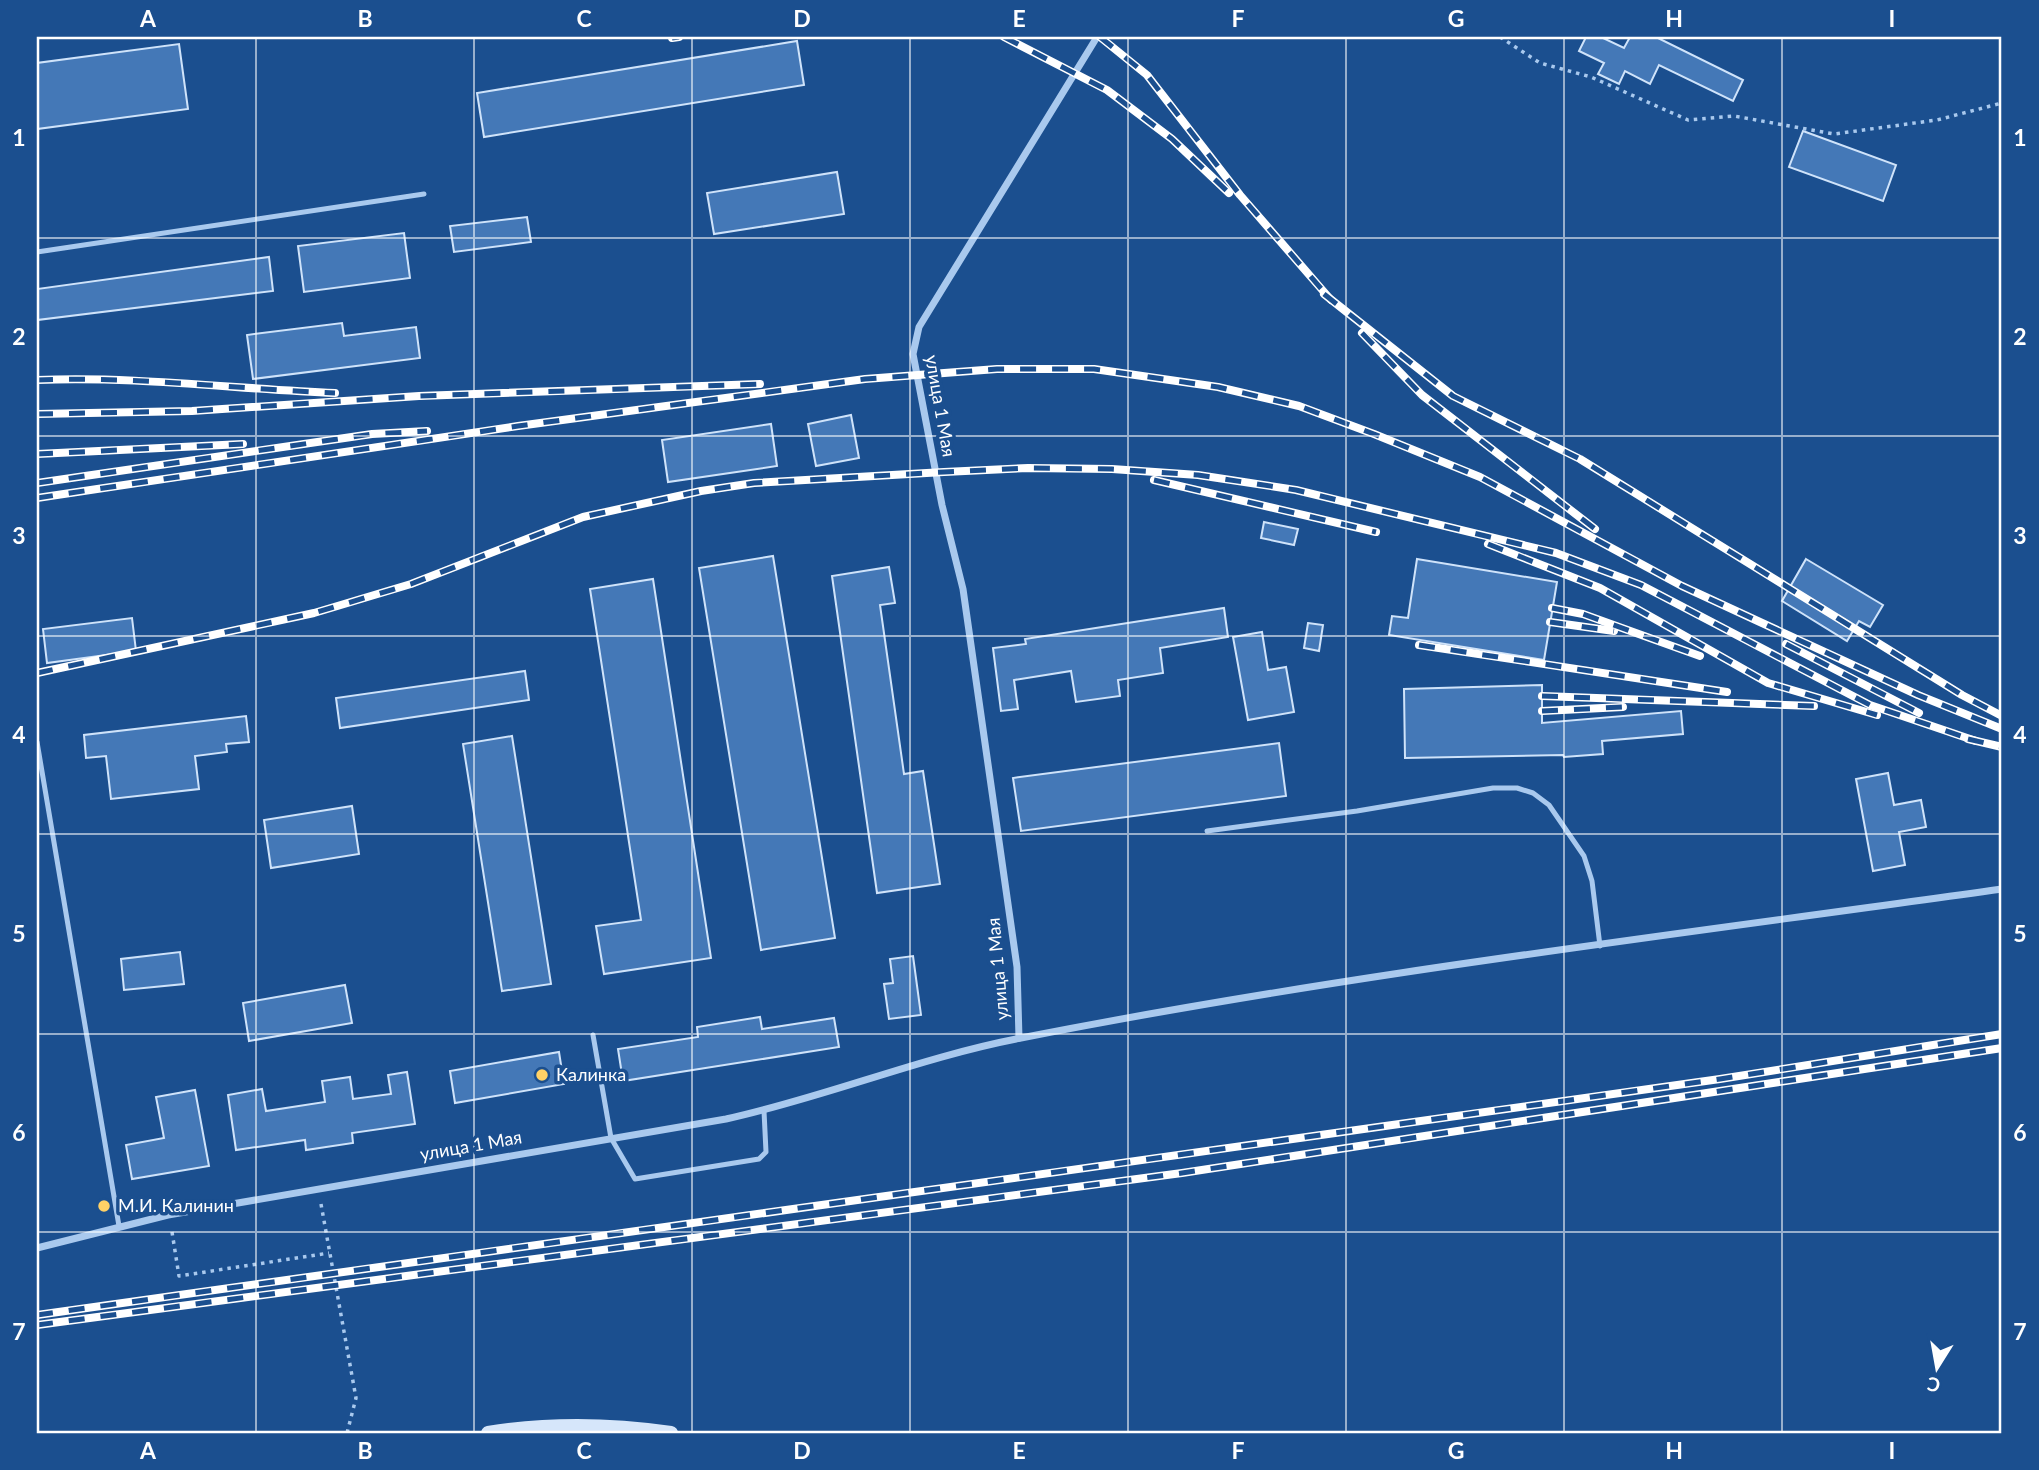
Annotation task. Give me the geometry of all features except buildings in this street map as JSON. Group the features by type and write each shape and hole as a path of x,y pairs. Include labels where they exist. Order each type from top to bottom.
{"main road":[{"path":"488,1433 570,1425 622,1427 671,1433"}],"street":[{"name":"улица 1 Мая","path":"37,1248 118,1226 764,1111 1019,1038 1017,967 963,589 942,505 913,354 919,327 1097,37"},
{"path":"1019,1038 1304,988 2002,889"}],"lane":[{"path":"37,252 424,194"},
{"path":"37,742 118,1226"},
{"path":"1207,831 1357,811 1493,788 1517,788 1533,793 1549,805 1584,856 1592,881 1601,946"},
{"path":"593,1035 611,1138 635,1179 759,1159 766,1152 764,1111"}],"path":[{"path":"1500,37 1540,62 1591,77 1688,120 1734,116 1834,134 1937,120 2002,103"},
{"path":"321,1204 356,1398 348,1433"},
{"path":"172,1232 179,1276 329,1253"}],"railway":[{"path":"672,38 679,37"},
{"path":"1004,37 1107,90 1172,139 1229,193"},
{"path":"1100,37 1147,75 1240,195 1331,300"},
{"path":"1324,294 1453,396 1580,459 1962,695 2002,716"},
{"path":"1362,333 1422,395 1595,529"},
{"path":"37,498 518,426 865,379 997,369 1094,369 1218,387 1299,406 1374,434 1480,477 1682,586 1918,695 2002,729"},
{"path":"37,380 149,381 335,393"},
{"path":"37,414 192,411 419,396 760,384"},
{"path":"37,483 372,434 427,431"},
{"path":"37,454 243,444"},
{"path":"37,673 314,613 411,584 583,517 701,491 754,483 944,472 1028,468 1112,469 1198,475 1296,490 1556,553 1641,585 1870,705 1976,741"},
{"path":"1154,480 1376,532"},
{"path":"1488,544 1600,588 1768,683 1877,715"},
{"path":"1552,608 1583,614 1700,656"},
{"path":"1550,622 1614,631"},
{"path":"1786,644 1919,713"},
{"path":"1419,645 1727,692"},
{"path":"1542,696 1814,706"},
{"path":"1542,711 1623,707"},
{"path":"1968,739 2002,747"},
{"path":"37,1315 1720,1079 2002,1034"},
{"path":"37,1325 1182,1173 2002,1048"}],"place":[{"name":"Калинка","path":"542,1075"},
{"name":"М.И. Калинин","path":"104,1206"}]}
